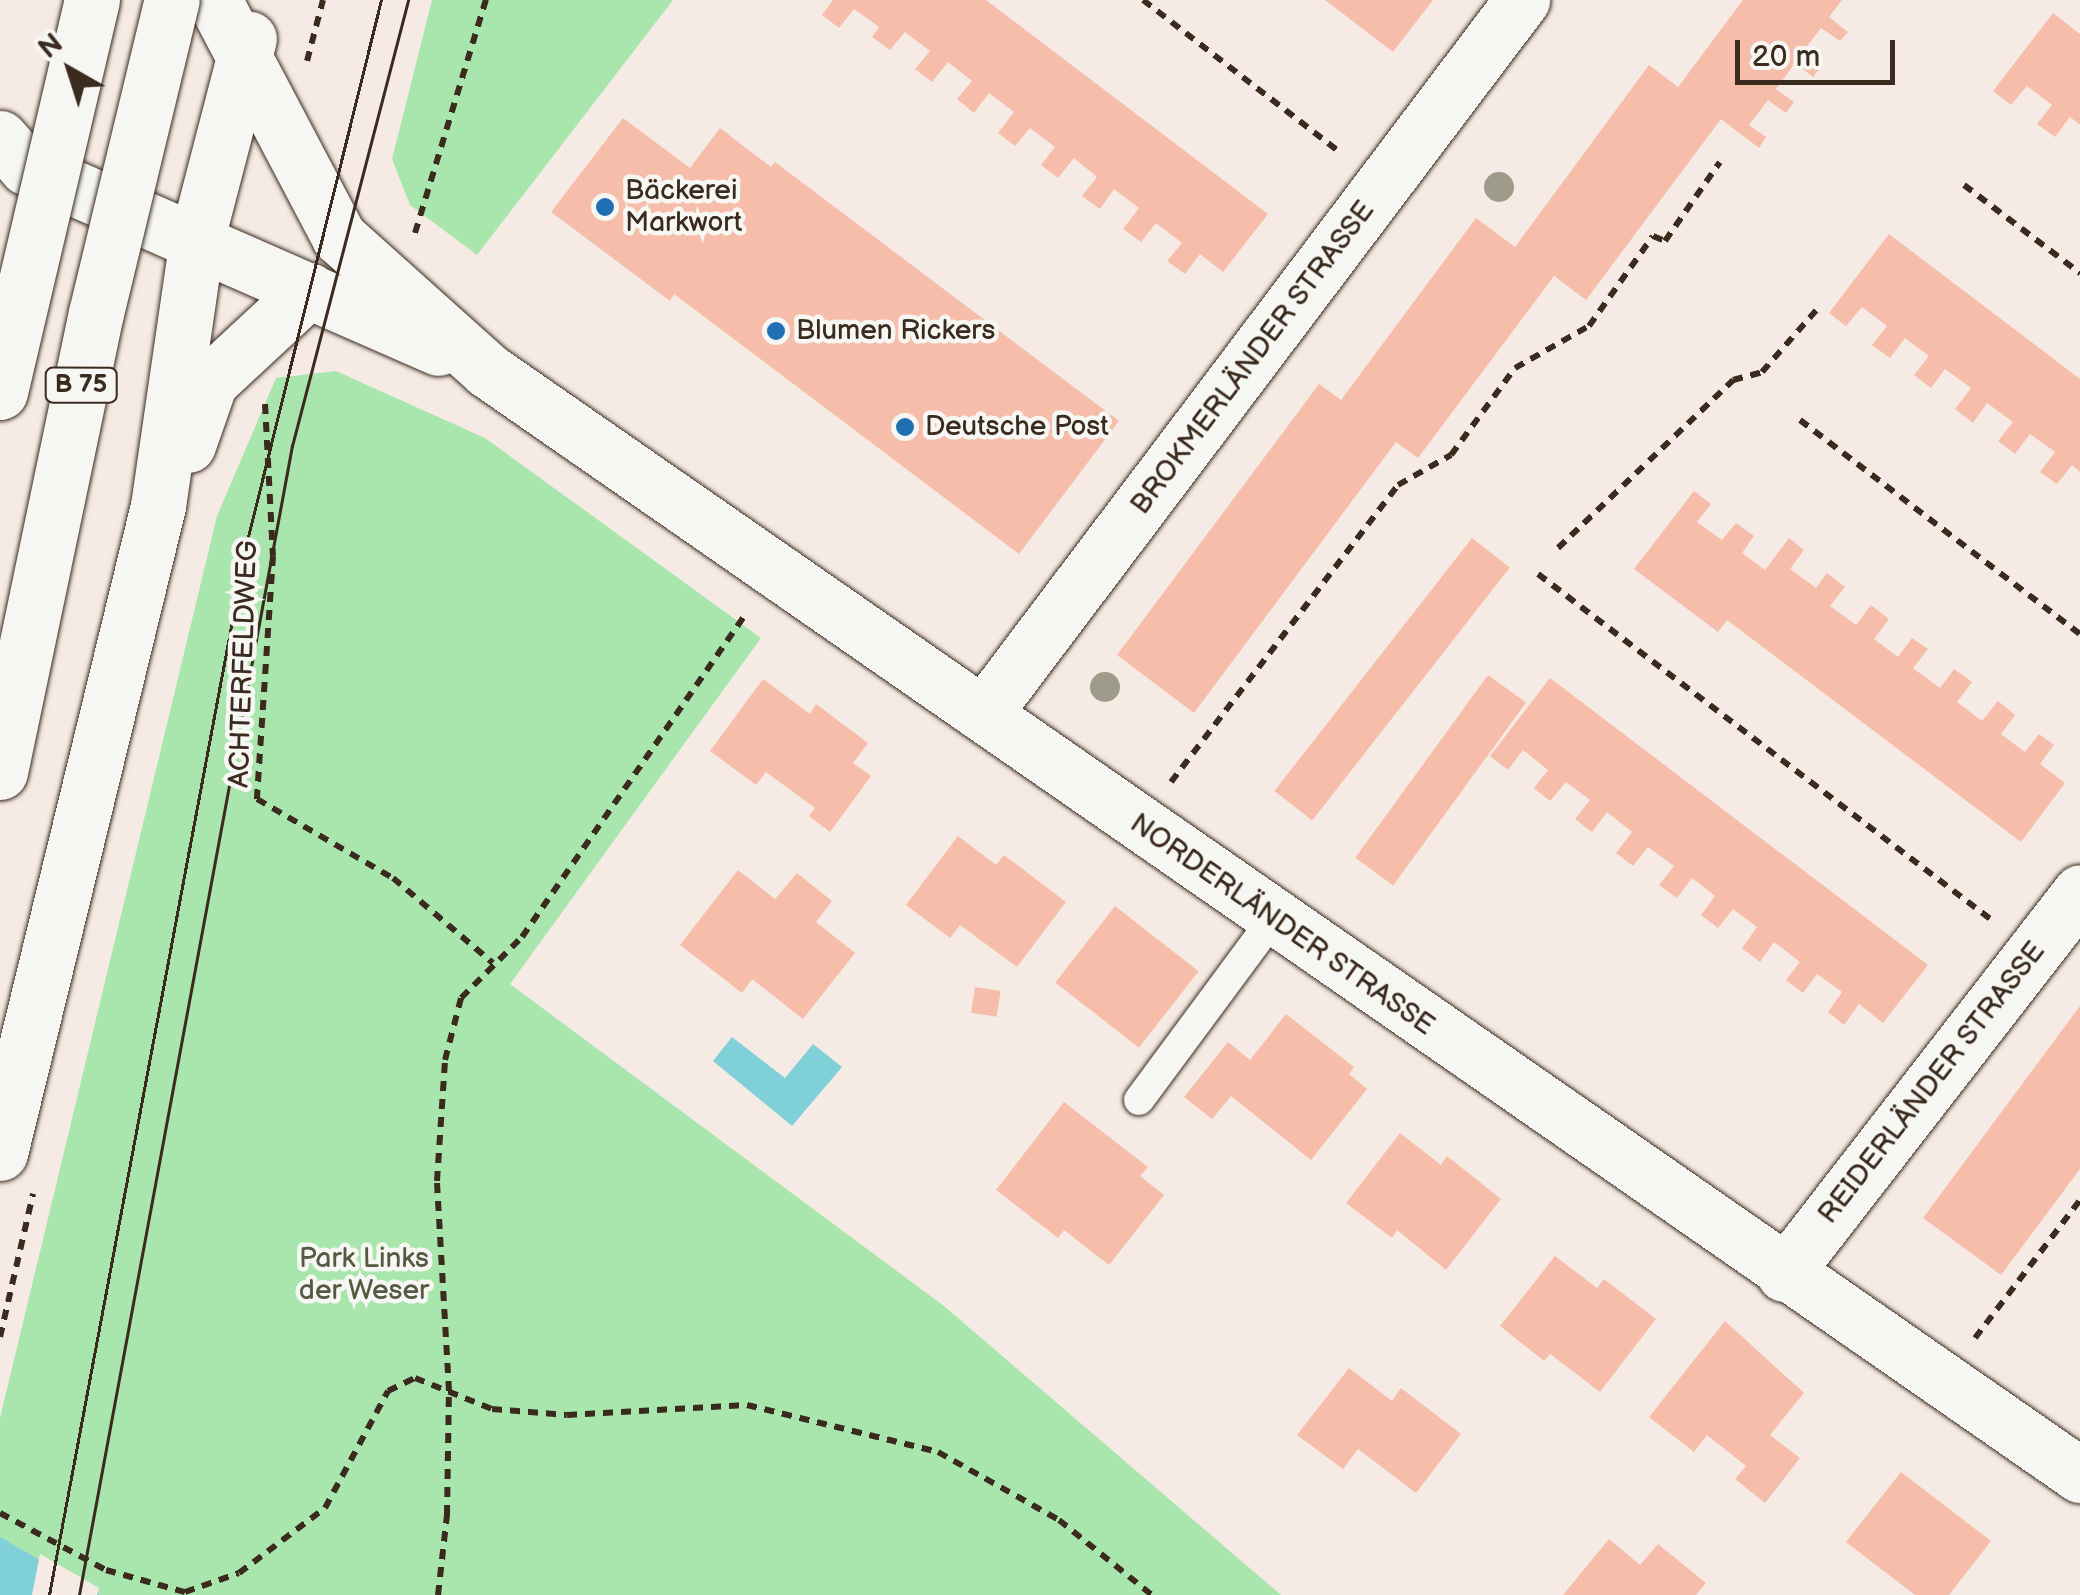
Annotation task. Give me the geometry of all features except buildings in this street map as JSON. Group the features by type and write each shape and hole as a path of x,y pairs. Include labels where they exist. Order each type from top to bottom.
{"main road":[{"name":"B 75","path":"0,392 92,0"},
{"name":"B 75","path":"0,772 96,313 172,0"},
{"name":"NORDERLÄNDER STRASSE","path":"214,0 339,237 487,370 777,569 1272,919 2080,1475"},
{"path":"0,1153 158,506 197,238 258,0"},
{"name":"BROKMERLÄNDER STRASSE","path":"983,714 1522,0"},
{"name":"NORDERLÄNDER STRASSE","path":"0,138 26,167 197,238 487,370"},
{"path":"158,506 210,382 310,290"},
{"name":"REIDERLÄNDER STRASSE","path":"1784,1274 2080,892"}],"lane":[{"path":"1140,1100 1272,919"}],"path":[{"path":"398,290 486,0"},
{"path":"1143,0 1383,185"},
{"path":"1140,826 1398,485 1451,455 1515,368 1589,326 1653,236 1665,241 1720,162"},
{"path":"1964,185 2080,273"},
{"path":"1558,548 1733,380 1762,372 1820,306"},
{"name":"ACHTERFELDWEG","path":"265,397 273,556 257,799 393,878 493,963"},
{"path":"1800,420 2080,634"},
{"path":"438,1595 447,1515 448,1391 437,1181 445,1060 461,998 522,937 777,569"},
{"path":"1538,574 2034,952"},
{"path":"1944,1383 2080,1200"},
{"path":"0,1513 106,1570 185,1592 239,1573 325,1508 388,1391 416,1378 492,1409 568,1415 748,1405 938,1452 1059,1520 1152,1595"}],"green space":[{"path":"432,0 673,0 477,255 410,205 392,159"},
{"name":"Park Links der Weser","path":"336,371 485,438 761,638 510,984 944,1306 1281,1595 0,1595 0,1418 217,516 276,378"}],"water":[{"path":"732,1037 785,1078 813,1044 842,1067 792,1126 713,1061"},
{"path":"0,1537 100,1595 0,1595"}],"pier":[{"path":"40,1554 99,1588 97,1595 32,1595"}],"tram line":[{"path":"49,1595 247,541 381,0"},
{"path":"79,1595 292,446 408,0"}],"place":[{"name":"Bäckerei Markwort","path":"605,207"},
{"name":"Blumen Rickers","path":"776,331"},
{"name":"Deutsche Post","path":"905,427"}]}
